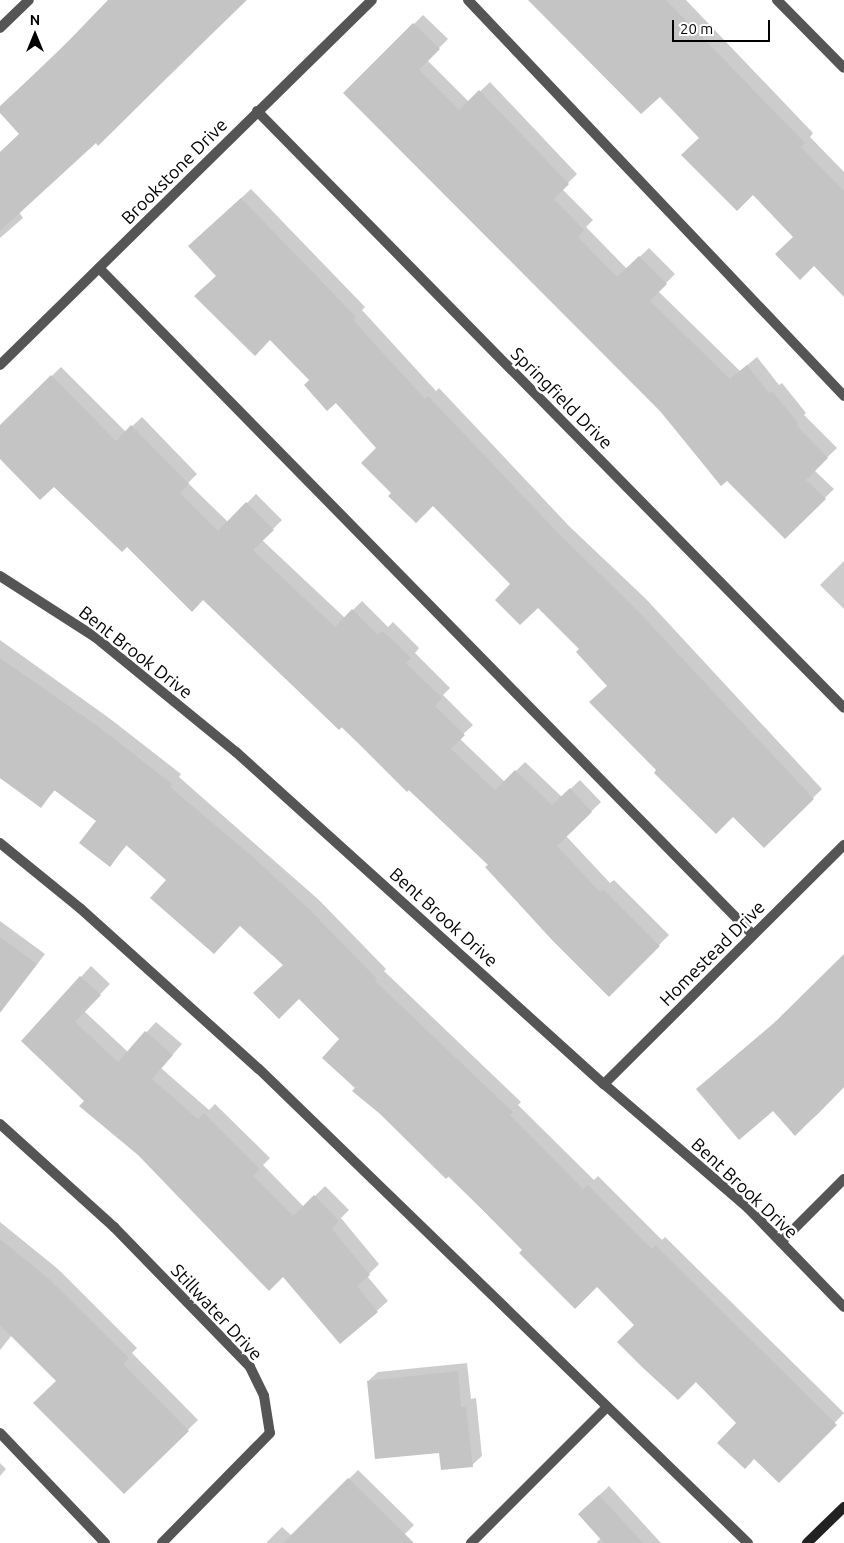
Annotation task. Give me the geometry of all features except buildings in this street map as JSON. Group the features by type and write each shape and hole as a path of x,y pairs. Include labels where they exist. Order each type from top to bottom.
{"street":[{"path":"0,28 29,0"},
{"name":"Brookstone Drive","path":"0,365 372,0"},
{"path":"468,0 844,396"},
{"path":"777,0 844,68"},
{"name":"Springfield Drive","path":"257,111 844,708"},
{"path":"99,268 753,935"},
{"name":"Bent Brook Drive","path":"0,576 95,637 236,752 604,1084 748,1208 844,1307"},
{"path":"0,843 81,909 259,1070 748,1543"},
{"name":"Homestead Drive","path":"604,1084 844,846"},
{"name":"Stillwater Drive","path":"0,1124 142,1255 250,1367 264,1396 270,1433 162,1543"},
{"path":"781,1242 844,1179"},
{"path":"471,1543 608,1407"},
{"path":"0,1434 105,1543"},
{"path":"808,1543 844,1507"}]}
